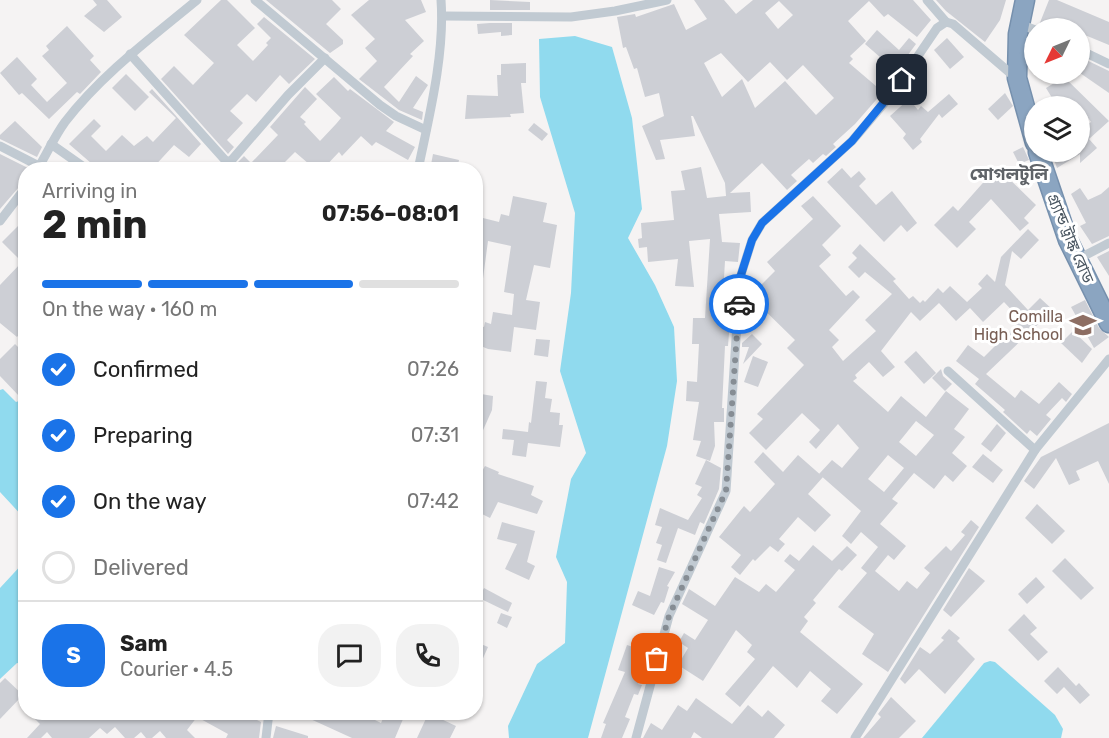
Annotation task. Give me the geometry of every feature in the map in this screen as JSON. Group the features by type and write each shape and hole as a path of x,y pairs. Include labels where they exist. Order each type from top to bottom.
{"highway":[{"path":"1025,0 1027,18"},
{"path":"1024,46 1017,78 1024,103"},
{"name":"গ্র্যান্ড ট্রাঙ্ক রোড","path":"1042,162 1078,259 1109,323"}],"street":[{"path":"41,162 51,144 79,105 130,54 197,0"},
{"path":"255,0 388,110 426,130"},
{"path":"420,162 442,16 441,0"},
{"path":"442,16 571,17 667,0"},
{"path":"927,0 946,22 953,24 1017,78"},
{"path":"636,738 669,616 726,491 740,278 752,240 762,223 852,141 892,94 937,28 946,22"},
{"path":"130,54 225,160 230,162 288,95 325,58"},
{"path":"1090,55 1109,64"},
{"path":"51,144 77,162"},
{"path":"0,146 28,162"},
{"path":"0,221 18,197"},
{"path":"1078,259 1109,243"},
{"path":"855,738 1035,450 1109,358"},
{"path":"948,371 1035,450"},
{"path":"266,738 268,720"}],"water":[{"path":"575,36 612,47 632,118 642,209 628,238 655,285 674,327 677,381 667,446 588,738 509,738 508,726 537,664 565,643 567,582 556,557 571,479 586,453 560,371 571,293 575,213 540,97 539,39"},
{"path":"3,389 18,401 18,511 0,492 0,390"},
{"path":"18,569 18,663 0,679 0,588"},
{"path":"995,662 1055,715 1063,729 1061,738 922,738 984,663"}],"building":[{"path":"93,0 107,0 122,17 104,32 84,16 97,5"},
{"path":"221,0 227,0 255,28 237,45 253,61 268,45 266,43 271,38 257,24 264,17 315,59 289,84 280,75 256,102 247,94 230,111 243,123 227,140 234,147 228,154 161,79 174,66 193,85 214,63 184,35"},
{"path":"266,0 332,0 341,9 326,24 343,40 343,44 330,53"},
{"path":"369,0 421,0 426,12 405,20 424,41 410,54 413,56 384,87 399,102 416,76 428,85 413,108 423,112 422,120 399,110 359,79 377,61 365,48 375,39 351,15"},
{"path":"490,0 530,2 530,10 490,10"},
{"path":"694,0 724,0 736,14 753,0 913,0 931,20 917,37 888,14 884,17 869,1 848,21 866,41 850,56 853,59 849,63 883,92 855,124 833,144 836,147 813,163 809,159 791,175 797,181 787,190 762,163 730,193 750,192 751,212 719,214 722,242 740,243 738,262 725,261 723,295 732,295 728,346 725,346 722,408 724,408 724,422 714,422 715,446 710,461 696,456 701,441 693,440 699,402 686,401 687,381 697,382 699,344 692,344 693,318 705,318 710,239 689,241 694,287 675,286 678,259 648,262 647,247 639,248 638,239 642,238 641,223 674,220 671,191 685,190 681,171 701,167 707,198 726,196 725,183 693,116 691,116 695,136 660,140 665,159 656,160 642,126 664,116 659,93 645,97 637,68 634,69 626,47 623,48 617,17 635,14 636,17 674,4 686,30 707,19","holes":["779,1 793,15 778,29 765,13","721,53 748,82 770,62 787,80 803,65 834,98 816,115 785,81 755,108 742,79 722,97 704,63"]},
{"path":"936,0 1006,0 1000,20 985,42 946,11"},
{"path":"1049,0 1057,0 1109,22 1109,45 1090,37 1090,18 1042,18"},
{"path":"512,23 512,35 501,36 501,32 478,34 477,24"},
{"path":"67,26 94,56 90,60 101,72 80,94 77,92 49,119 22,93 19,95 0,73 17,57 37,79 31,85 47,102 67,83 42,56 49,50 46,46"},
{"path":"877,30 899,50 909,38 916,44 896,71 865,44"},
{"path":"947,38 964,57 950,69 934,50"},
{"path":"1090,62 1109,71 1109,93 1090,80"},
{"path":"526,63 526,83 521,83 524,113 510,114 511,117 465,119 467,95 498,96 497,75 501,75 501,64"},
{"path":"126,74 149,97 135,111 112,88"},
{"path":"334,77 348,91 350,89 394,122 386,131 415,147 408,160 376,142 372,146 361,136 342,156 339,152 330,162 307,162 295,152 285,162 252,162 278,135 270,127 305,87 317,99 300,117 320,141 341,118 316,94"},
{"path":"1053,84 1071,84 1083,96 1051,96 1046,88"},
{"path":"152,89 201,144 189,157 174,145 158,162 90,162 69,144 94,119 101,126 91,136 106,151 122,135 134,146 147,136 153,142 176,118 149,92"},
{"path":"1005,93 1013,106 998,120 988,109"},
{"path":"949,94 958,104 942,118 939,114 920,139 922,142 913,150 903,138 906,134 890,116 909,99 918,110 921,106 928,112"},
{"path":"1090,102 1109,121 1090,138"},
{"path":"15,121 42,147 37,157 0,139 0,135"},
{"path":"534,123 548,134 542,141 528,130"},
{"path":"1090,140 1097,148 1090,154"},
{"path":"1023,147 1024,162 1019,164 1013,152"},
{"path":"0,154 18,163 18,188 0,209"},
{"path":"433,154 459,160 459,162 432,162"},
{"path":"244,156 250,162 238,162"},
{"path":"1055,162 1067,162 1057,168"},
{"path":"997,167 1036,205 1024,218 1029,223 1020,231 991,199 969,222 976,229 957,248 934,225 953,206 958,211"},
{"path":"842,168 851,178 859,171 866,179 859,186 876,205 892,191 917,223 907,232 901,225 884,242 827,182"},
{"path":"1109,187 1109,236 1092,244 1080,226 1086,223 1071,194 1080,188 1088,200"},
{"path":"513,196 547,203 543,222 557,225 550,268 534,265 526,300 540,302 536,330 514,327 511,352 483,347 485,322 491,324 493,312 512,315 514,294 504,292 511,246 488,241 483,278 483,218 499,222 501,214 509,216"},
{"path":"813,196 841,226 822,245 831,255 819,266 846,296 853,290 860,297 829,330 839,340 832,347 843,361 876,331 865,320 892,294 865,272 859,278 848,267 857,258 852,253 860,244 896,279 893,281 909,299 913,296 920,303 923,300 925,302 938,288 943,293 950,286 967,302 982,288 978,284 987,274 995,282 1001,257 1028,229 1039,240 1021,259 1012,251 1005,285 1028,310 1040,298 1053,310 986,374 1015,398 1021,390 1039,404 1059,382 1072,394 1066,402 1062,398 1046,415 1051,419 1037,436 1030,430 1027,434 1003,412 1005,410 975,384 979,379 956,361 968,345 984,357 1014,327 1020,319 1004,302 983,322 970,308 956,321 939,303 920,321 911,312 881,351 895,367 883,377 869,362 855,375 857,378 853,381 888,412 901,396 926,417 946,391 969,409 954,429 965,437 952,453 967,466 953,482 945,475 934,489 914,473 892,499 898,503 880,524 906,546 894,560 888,555 875,571 899,591 907,581 917,589 930,573 924,568 946,546 951,551 965,535 961,532 971,520 979,527 888,672 862,654 874,634 838,607 867,573 861,568 878,547 861,532 851,544 842,536 861,511 819,474 832,460 842,468 859,448 838,424 816,449 809,442 820,430 802,413 766,450 749,433 763,419 757,414 804,365 787,348 795,340 750,296 775,271 767,262 813,219 801,206","holes":["916,421 934,435 916,456 899,442","888,455 904,468 884,492 868,479"]},
{"path":"18,226 18,258 2,242"},
{"path":"1109,251 1109,276 1097,257"},
{"path":"18,266 17,337 0,323 0,285"},
{"path":"1085,300 1099,328 1109,337 1094,348 1071,307"},
{"path":"1073,331 1092,349 1082,363 1061,343"},
{"path":"752,334 762,344 743,364 749,347 742,347 742,343"},
{"path":"536,339 550,340 548,357 534,355"},
{"path":"15,344 18,347 18,395 0,376 0,359"},
{"path":"916,351 936,373 924,384 904,362"},
{"path":"753,356 768,362 758,387 744,382"},
{"path":"941,369 943,376 952,384 945,391 932,378"},
{"path":"536,381 547,382 545,398 552,399 550,412 560,413 559,425 563,425 560,447 528,443 526,457 512,455 514,440 502,439 503,429 528,432"},
{"path":"483,394 493,396 492,410 483,430"},
{"path":"1109,423 1109,484 1098,461 1076,471 1080,480 1069,485 1056,458 1034,489 1024,481 1041,457"},
{"path":"997,424 1006,433 991,452 981,444"},
{"path":"763,452 783,472 798,455 823,477 808,494 831,515 815,532 798,517 779,539 785,544 778,552 770,546 755,561 753,559 740,575 731,567 741,555 719,537 744,506 750,512 775,484 754,462"},
{"path":"983,454 1003,470 993,483 972,467"},
{"path":"706,460 721,468 719,489 704,524 700,522 695,535 678,528 666,563 657,560 662,545 656,543 662,527 655,525 660,508 688,520 702,498 697,495 702,487 695,484"},
{"path":"485,466 499,472 498,474 534,486 531,495 543,501 537,514 498,502 490,518 483,514 483,470"},
{"path":"1037,504 1065,531 1052,544 1025,518"},
{"path":"502,522 535,531 527,562 535,566 529,580 505,569 517,544 497,539"},
{"path":"813,545 832,561 847,546 857,555 842,571 839,569 813,600 816,603 804,617 808,621 800,632 863,684 837,714 821,701 831,689 810,671 797,688 773,666 740,707 725,694 755,659 747,652 752,645 736,630 703,681 678,665 688,648 679,642 684,633 695,640 708,620 682,604 689,589 715,606 735,577 759,592 766,584 776,592 795,570 784,561 790,554 799,561"},
{"path":"1065,558 1094,588 1081,600 1052,571"},
{"path":"659,567 675,572 667,586 669,587 664,603 661,602 654,615 632,605 638,591 650,596"},
{"path":"969,568 985,581 951,617 943,610"},
{"path":"1036,577 1045,587 1027,604 1018,594"},
{"path":"484,588 512,603 508,612 483,600"},
{"path":"501,613 512,617 507,628 497,623"},
{"path":"1024,614 1037,628 1030,634 1048,652 1038,661 1008,630"},
{"path":"949,629 960,638 957,641 975,659 945,694 919,669 905,684 900,679 920,647 930,654 944,640 941,638"},
{"path":"483,645 488,647 483,658"},
{"path":"627,645 648,652 638,684 642,685 638,695 634,694 625,717 630,719 622,738 601,738 606,724 603,723 625,672 618,670"},
{"path":"1058,667 1076,686 1079,683 1090,695 1080,704 1064,687 1057,694 1044,681"},
{"path":"5,678 18,690 18,700 0,719 0,683"},
{"path":"891,697 916,721 899,738 863,738 881,717 878,714"},
{"path":"696,698 732,724 748,705 762,717 768,710 785,725 774,738 702,738 694,732 691,738 643,738 651,723 662,730 678,705 687,711"},
{"path":"36,720 195,720 187,730 195,738 166,738 160,731 152,738 146,738 141,732 134,738 125,738 115,727 107,734 100,728 89,738 52,738 47,732 41,738 27,738 40,724"},
{"path":"202,720 257,720 261,722 259,738 226,738 228,734"},
{"path":"313,720 375,720 381,723 382,720 403,720 395,738 352,738"},
{"path":"425,720 443,720 456,726 450,738 417,738"},
{"path":"276,726 308,736 308,738 273,738"}],"way so far":[{"path":"657,659 669,616 726,491 739,304"}],"place":[{"name":"Comilla High School","path":"1083,325"}],"district":[{"name":"মোগলটুলি","path":"1009,174"}],"route":[{"path":"739,304 740,278 752,240 762,223 852,141 902,80"}]}
